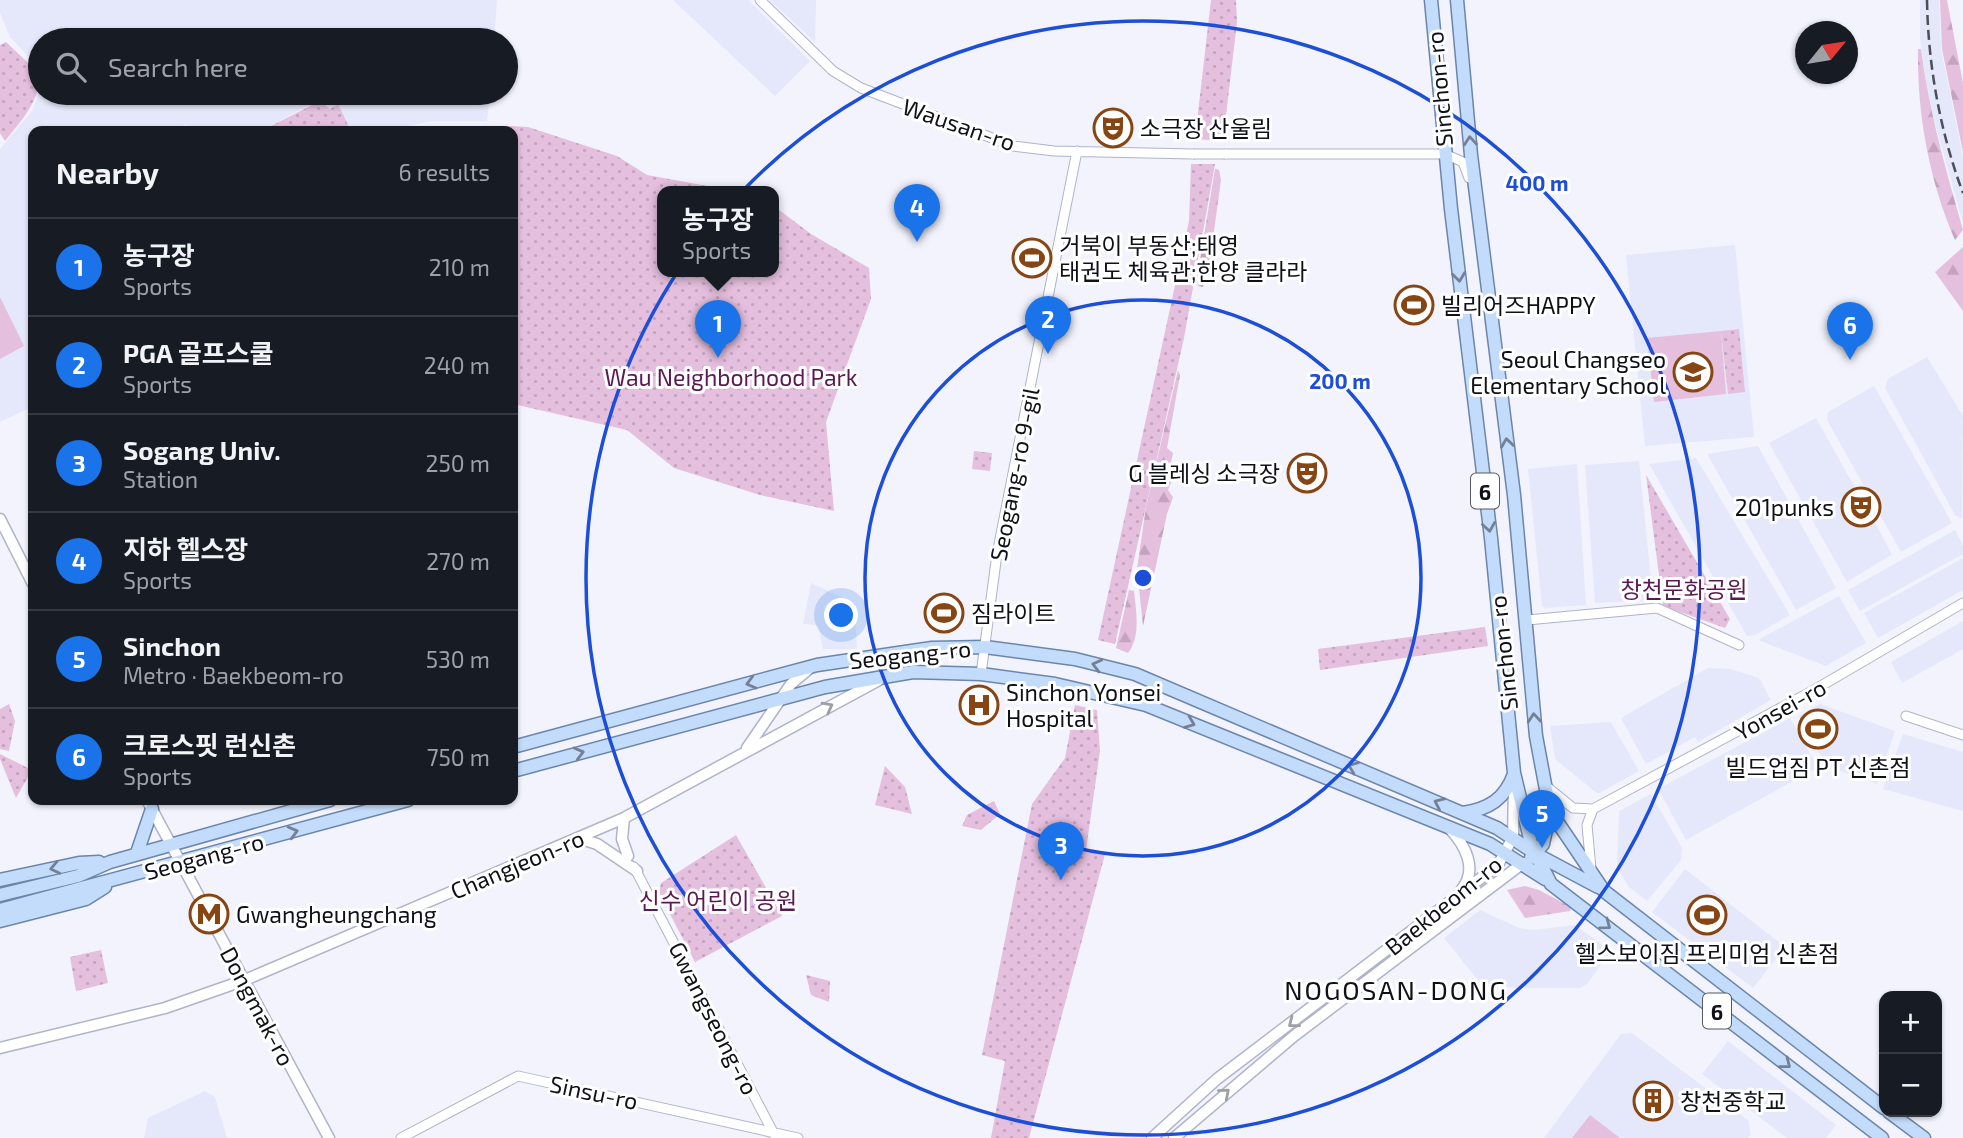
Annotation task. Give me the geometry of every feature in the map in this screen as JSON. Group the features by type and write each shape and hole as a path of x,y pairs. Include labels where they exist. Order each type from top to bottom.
{"main road":[{"name":"Sinchon-ro","path":"1431,0 1445,155 1495,576 1514,774 1536,854 1551,884 1882,1138"},
{"name":"Sinchon-ro","path":"1457,0 1478,209 1527,620 1536,736 1550,811 1600,886 1879,1104"},
{"path":"0,519 28,574"},
{"name":"Seogang-ro","path":"518,746 811,667 932,648 985,647 1074,659 1135,674 1461,813 1513,837 1536,854 1600,886"},
{"name":"Changjeon-ro","path":"746,751 791,684 811,667"},
{"name":"Seogang-ro","path":"518,770 781,699 888,675 913,672 981,674 1055,684 1146,705 1449,826 1523,863"},
{"name":"Changjeon-ro","path":"0,1048 165,1008 244,980 610,825 888,675"},
{"path":"1231,739 1244,739 1251,734 1242,718"},
{"path":"1309,771 1302,764 1300,756 1306,752 1315,752"},
{"path":"1461,813 1479,810 1498,801 1509,789 1514,774"},
{"name":"Baekbeom-ro","path":"1152,1138 1217,1079 1498,865 1507,853 1513,837 1514,774"},
{"path":"137,853 149,805"},
{"name":"Dongmak-ro","path":"150,805 329,1138"},
{"name":"Seogang-ro","path":"0,895 78,876 137,853 312,805"},
{"name":"Seogang-ro","path":"0,910 390,805"},
{"name":"Baekbeom-ro","path":"1174,1138 1294,1036 1536,854 1549,824 1550,811"},
{"path":"624,818 622,839 628,856"},
{"path":"1445,907 1465,886 1470,872 1463,845 1449,826"},
{"path":"578,838 597,844 637,871"},
{"path":"0,880 79,863 110,862"},
{"path":"1523,863 1551,884"},
{"path":"0,921 86,899 116,880"},
{"path":"1896,1117 1924,1138"}],"street":[{"name":"Wausan-ro","path":"760,0 833,71 861,88 1013,146 1077,151 1193,154 1445,155"},
{"name":"Seogang-ro 9-gil","path":"981,674 999,546 1077,151"},
{"path":"1445,155 1458,158 1466,167 1472,202 1478,209"},
{"name":"Yonsei-ro","path":"1593,809 1814,690 1963,603"},
{"path":"1527,620 1657,608 1739,645"},
{"path":"1906,716 1963,735"},
{"path":"1545,785 1573,808 1593,809 1588,818 1587,841 1600,886"},
{"name":"Gwangseong-ro","path":"610,825 637,871 775,1136"},
{"name":"Sinsu-ro","path":"401,1138 518,1076 668,1107 775,1136 798,1138"}],"shaded area":[{"path":"0,0 497,0 495,28 28,28 28,56 10,37 0,13"},
{"path":"673,0 748,0 810,61 775,96"},
{"path":"770,0 816,0 815,42"},
{"path":"1920,0 1939,0 1941,49 1963,157 1963,223 1929,102 1920,38"},
{"path":"34,105 336,105 330,109 307,106 270,126 28,126 28,408 0,422 0,149"},
{"path":"338,105 489,105 487,121 432,121 408,126 348,126"},
{"name":"Seoul Changseo Elementary School","path":"1735,245 1754,437 1645,446 1626,255"},
{"path":"1927,357 1963,416 1962,519 1955,515 1885,388 1888,379"},
{"path":"1874,386 1952,523 1901,552 1827,420 1828,412"},
{"path":"1816,418 1891,552 1891,555 1847,582 1769,443"},
{"path":"1758,446 1836,588 1796,610 1707,454"},
{"path":"1696,458 1790,615 1755,635 1747,636 1649,464"},
{"path":"1639,461 1653,600 1595,603 1585,465"},
{"path":"1577,464 1586,605 1545,608 1542,606 1528,469"},
{"path":"1955,530 1963,545 1963,554 1860,611 1848,590"},
{"path":"1963,558 1963,590 1878,638 1864,613"},
{"path":"811,583 854,603 857,649 823,649 818,625 803,624"},
{"path":"1839,596 1866,643 1826,666 1758,640"},
{"path":"1963,621 1963,649 1902,683 1891,662"},
{"path":"1708,668 1730,669 1759,678 1771,700 1698,742 1695,737 1646,764 1621,718"},
{"path":"1820,704 1895,731 1877,784 1826,766 1799,716"},
{"path":"1790,718 1816,764 1815,769 1686,840 1658,789"},
{"path":"1611,722 1639,771 1598,794 1555,759 1550,726"},
{"path":"1903,734 1963,752 1963,811 1883,789"},
{"path":"1651,794 1682,848 1681,860 1647,901 1629,887 1617,868 1619,811"},
{"path":"1685,869 1785,947 1753,988 1652,912"},
{"path":"1480,910 1519,928 1533,930 1575,925 1611,951 1587,984 1580,988 1516,988 1484,983 1477,979 1444,938"},
{"path":"1632,1033 1748,1120 1751,1135 1748,1138 1544,1138 1621,1034"},
{"path":"1728,1041 1836,1125 1826,1138 1787,1138 1702,1074"},
{"path":"205,1091 215,1097 227,1138 144,1138 148,1118"}],"green space":[{"path":"1211,0 1236,0 1237,22 1223,141 1195,139"},
{"path":"1940,0 1947,0 1963,83 1963,152 1942,49"},
{"path":"6,42 28,63 28,105 31,105 5,141 0,133 0,45"},
{"path":"1918,49 1921,49 1933,118 1963,230 1955,240 1938,194 1926,146"},
{"path":"312,105 325,105 330,109 338,105 349,126 271,126"},
{"name":"Wau Neighborhood Park","path":"518,126 528,127 617,156 647,175 708,186 657,186 657,277 779,277 779,210 811,234 869,268 871,299 826,422 834,511 760,495 674,468 627,430 518,405"},
{"path":"1191,164 1215,164 1184,338 1115,644 1098,640 1189,221"},
{"path":"1215,169 1219,170 1221,180 1209,267 1206,269 1203,287 1198,286 1197,278"},
{"path":"1963,247 1963,311 1935,272"},
{"path":"0,297 24,346 0,359"},
{"path":"1739,329 1745,392 1728,394 1721,331"},
{"path":"1721,331 1726,394 1654,402 1647,338"},
{"path":"1178,370 1180,375 1167,448 1173,453 1169,472 1174,476 1168,490 1173,497 1143,626 1137,569 1146,507"},
{"path":"974,451 992,453 990,471 972,469"},
{"name":"창천문화공원","path":"1646,475 1730,619 1725,628 1663,606"},
{"path":"1129,590 1134,591 1137,623 1135,639 1128,653 1116,648"},
{"path":"1485,627 1488,646 1320,670 1318,649"},
{"path":"9,704 15,721 9,751 0,749 0,709"},
{"path":"1075,705 1097,710 1100,751 1086,850 1105,854 1029,1138 991,1138 1005,1061 982,1055 1032,804 1065,758"},
{"path":"0,754 28,768 28,777 16,798"},
{"path":"885,766 905,787 912,814 875,805"},
{"path":"994,801 1000,814 981,830 962,826 967,815"},
{"name":"신수 어린이 공원","path":"736,835 782,916 695,962 659,893 661,883"},
{"path":"1525,886 1539,890 1571,907 1570,911 1525,918 1507,890"},
{"path":"101,950 108,983 76,991 70,957"},
{"path":"806,975 830,981 829,1002 811,995"},
{"path":"1590,1115 1620,1138 1572,1138"}],"railway":[{"path":"1927,0 1937,98 1963,193"}],"place":[{"name":"소극장 산울림","path":"1113,128"},
{"name":"지하 헬스장","path":"917,242"},
{"name":"거북이 부동산;태영 태권도 체육관;한양 클라라","path":"1032,258"},
{"name":"빌리어즈HAPPY","path":"1414,305"},
{"name":"PGA 골프스쿨","path":"1048,354"},
{"name":"농구장","path":"718,358"},
{"name":"크로스핏 런신촌","path":"1850,360"},
{"name":"Seoul Changseo Elementary School","path":"1693,372"},
{"name":"G 블레싱 소극장","path":"1307,473"},
{"name":"201punks","path":"1861,507"},
{"name":"짐라이트","path":"944,613"},
{"name":"Sinchon Yonsei Hospital","path":"979,705"},
{"name":"빌드업짐 PT 신촌점","path":"1818,729"},
{"name":"Sinchon","path":"1542,848"},
{"name":"Sogang Univ.","path":"1061,880"},
{"name":"Gwangheungchang","path":"209,914"},
{"name":"헬스보이짐 프리미엄 신촌점","path":"1707,915"},
{"name":"창천중학교","path":"1653,1101"}],"district":[{"name":"NOGOSAN-DONG","path":"1396,989"}]}
